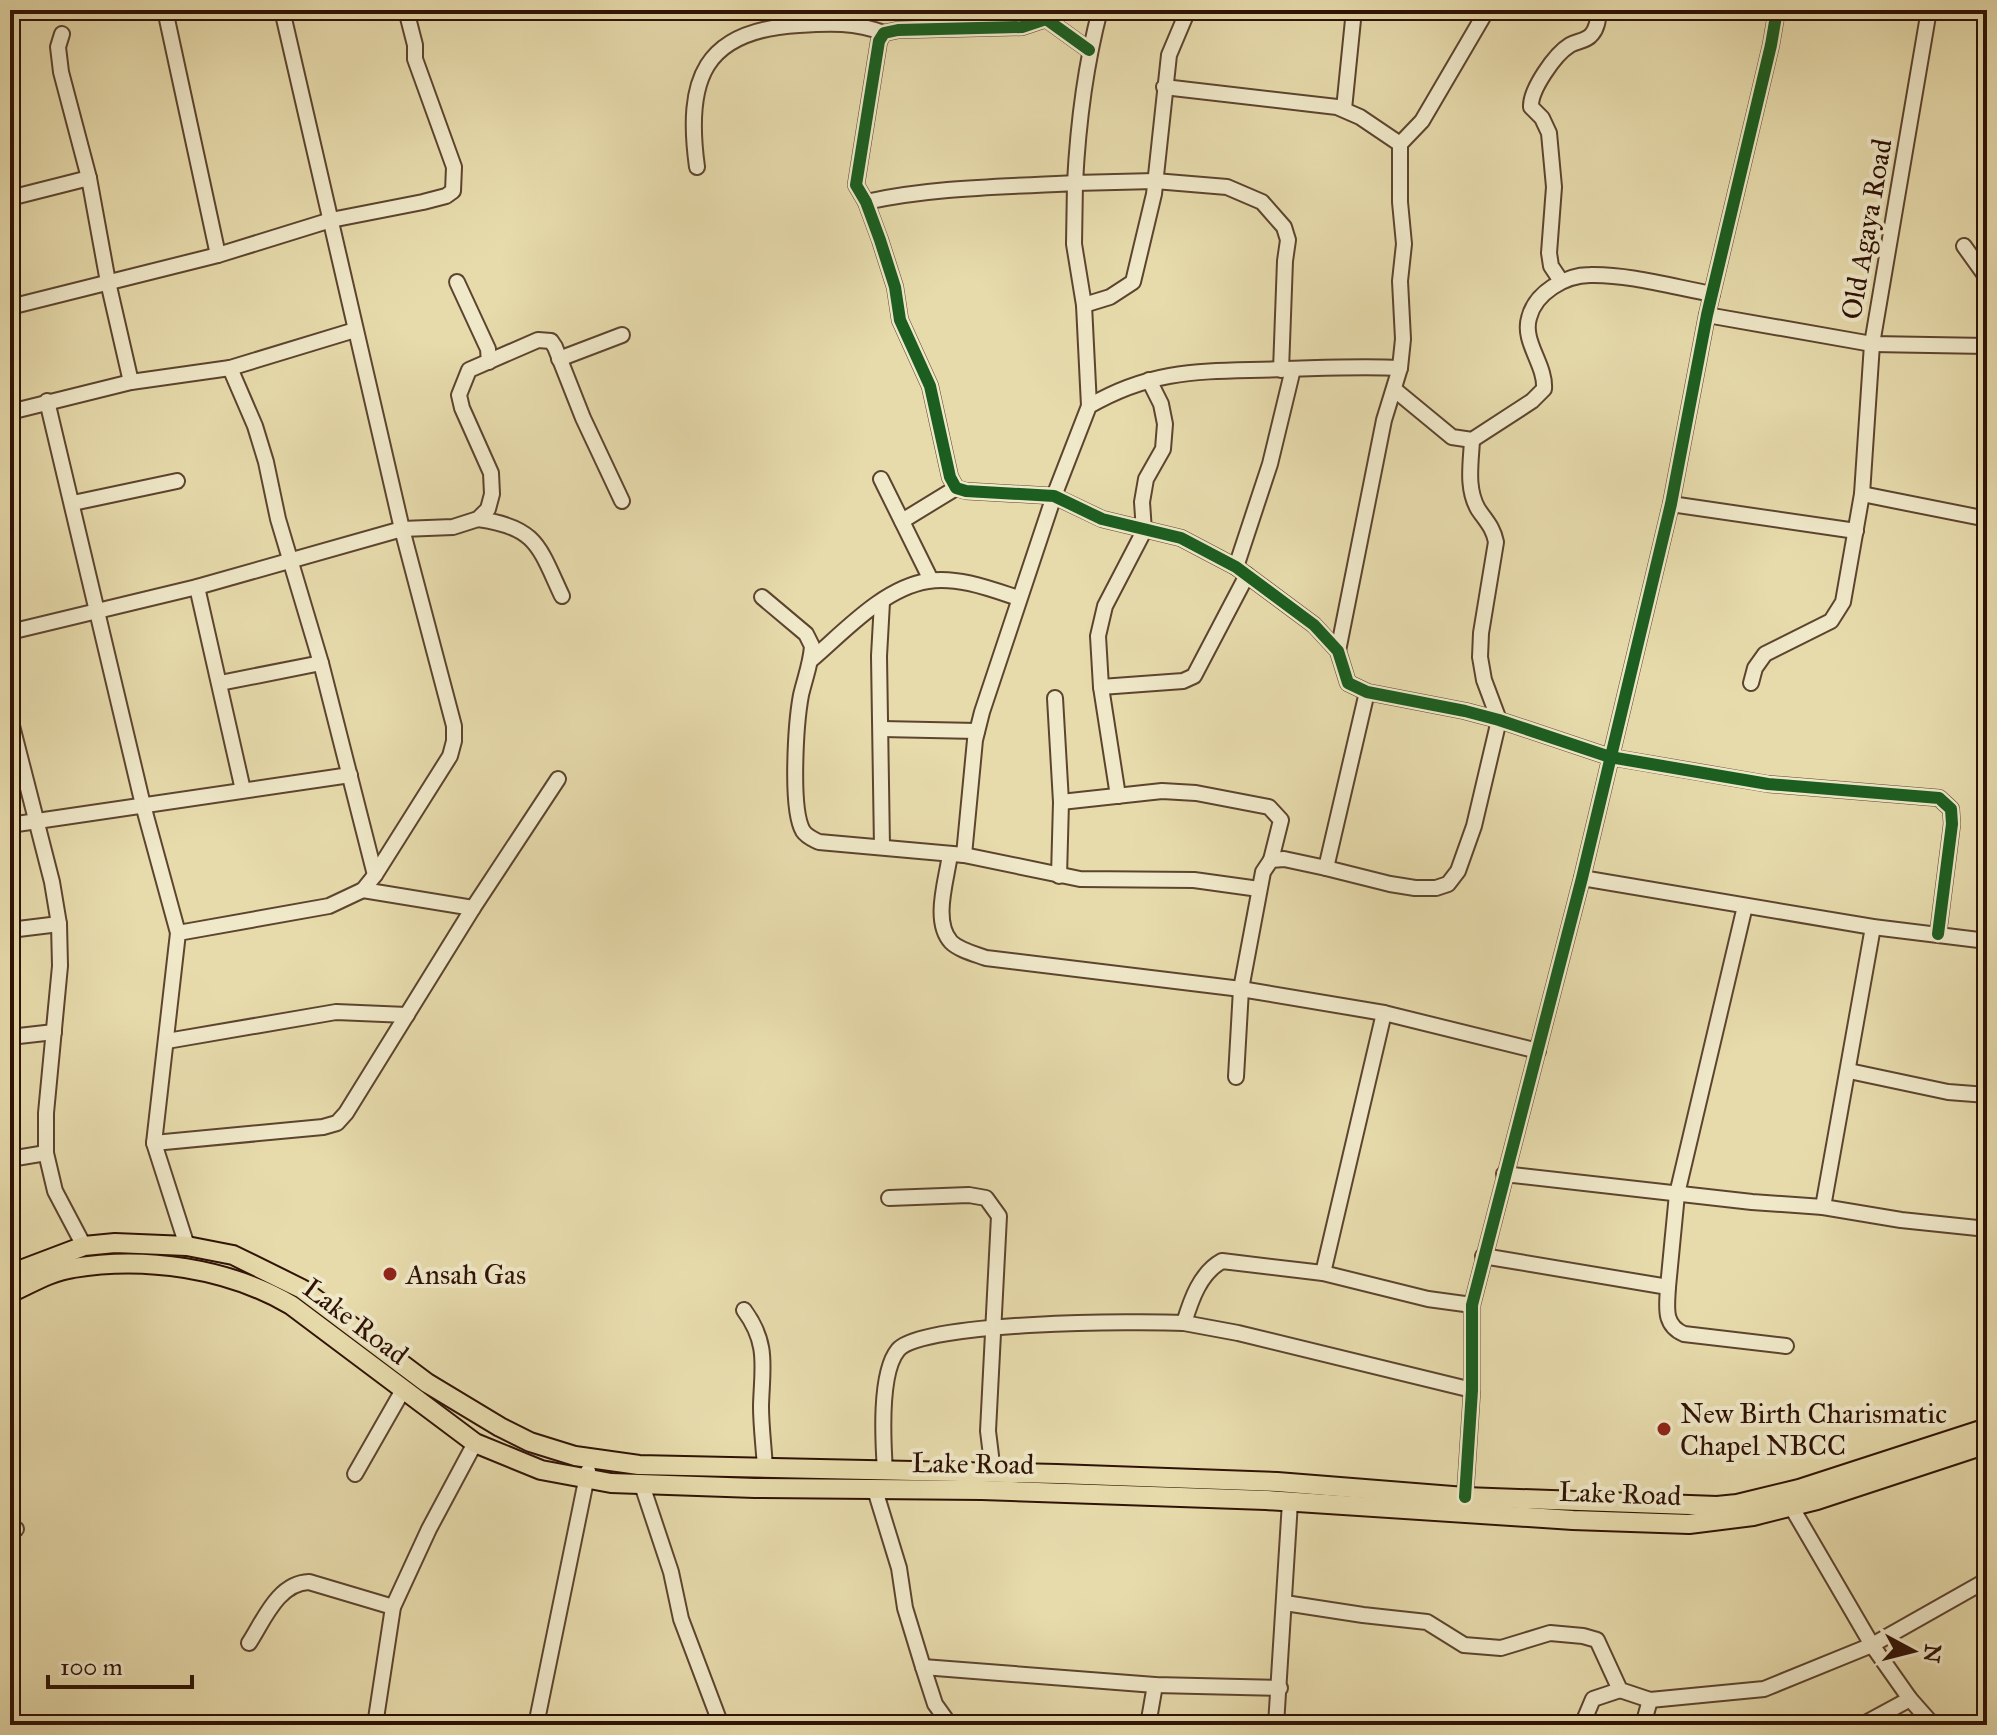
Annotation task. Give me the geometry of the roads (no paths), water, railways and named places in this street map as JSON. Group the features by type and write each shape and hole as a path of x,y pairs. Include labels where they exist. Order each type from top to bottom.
{"main road":[{"name":"Lake Road","path":"10,1274 84,1246 115,1243 187,1246 233,1255 302,1289 427,1383 530,1442 591,1459 648,1465 1277,1482 1465,1497 1717,1506 1847,1491 1987,1444"},
{"name":"Lake Road","path":"10,1293 55,1272 73,1268 139,1265 209,1273 272,1293 475,1443 541,1470 585,1480 642,1485 998,1491 1290,1502 1689,1524 1753,1516 1787,1500 1987,1428"}],"street":[{"path":"165,10 218,255"},
{"path":"178,933 329,906 363,890 450,756 454,741 454,726 402,529 282,10"},
{"path":"10,307 218,255 331,220 446,196 453,191 454,167 415,59 415,45 406,10"},
{"path":"1100,10 1089,50 1077,128 1075,183 1074,244 1084,305 1089,406 1018,598 977,731 957,854 942,910 942,929 952,943 986,958 1241,989 1384,1013 1538,1051"},
{"path":"1084,305 1110,297 1133,282 1154,194 1169,55 1188,10"},
{"path":"1344,109 1354,10"},
{"path":"1487,10 1422,121 1400,144 1404,244 1400,281 1403,339 1400,368 1375,459 1338,651 1342,671 1348,683 1367,692 1499,720 1610,757 1768,784 1939,798 1951,809 1952,824 1938,934"},
{"path":"1561,281 1551,266 1549,253 1554,187 1549,133 1542,118 1531,107 1531,101 1537,84 1561,51 1592,35 1599,10"},
{"path":"1465,1497 1472,1390 1472,1305 1582,878 1671,504 1707,315 1777,10"},
{"name":"Old Agaya Road","path":"1929,10 1872,344 1987,346"},
{"path":"697,167 692,129 695,99 706,66 729,42 762,28 809,17 884,33 1022,27 1043,14 1089,50"},
{"path":"884,33 879,41 856,185 866,202 895,287 900,320 930,386 950,477 956,488 1054,496 1102,519 1181,538 1242,571 1314,625 1338,651"},
{"path":"62,34 58,47 61,72 89,178 131,382"},
{"path":"1164,87 1344,109 1400,144"},
{"path":"10,198 89,178"},
{"path":"866,202 948,191 1155,181 1227,187 1262,202 1284,227 1288,240 1287,369 1270,464 1242,571 1194,676 1183,681 1101,687"},
{"path":"1964,246 1987,278"},
{"path":"1395,390 1452,437 1472,440 1532,401 1544,389 1545,378 1530,341 1528,319 1539,299 1561,281 1589,275 1712,294"},
{"path":"457,282 488,349 489,362"},
{"path":"1707,315 1872,344 1862,494 1843,602 1831,621 1765,654 1755,668 1751,683"},
{"path":"10,412 131,382 230,368 355,330"},
{"path":"559,359 622,335"},
{"path":"478,519 488,509 492,494 491,473 459,395 469,370 544,339 551,341 622,501"},
{"path":"1089,406 1112,393 1149,380 1206,370 1359,365 1400,368"},
{"path":"230,368 255,426 290,561 321,663 375,875"},
{"path":"1118,796 1101,687 1098,636 1105,606 1144,531 1142,502 1146,479 1163,449 1165,424 1161,404 1149,380"},
{"path":"47,401 143,805 178,933 154,1143 187,1246"},
{"path":"1271,860 1284,859 1415,888 1436,888 1448,884 1458,871 1474,826 1499,720 1484,680 1480,657 1496,542 1494,529 1478,508 1470,488 1472,440"},
{"path":"881,479 931,580"},
{"path":"73,503 177,481"},
{"path":"902,521 956,488"},
{"path":"1862,494 1987,519"},
{"path":"1671,504 1856,531"},
{"path":"10,632 197,587 402,529 453,527 478,519 506,523 529,536 541,550 562,596"},
{"path":"811,660 882,602 910,585 931,580 980,586 1018,598"},
{"path":"197,587 243,790"},
{"path":"762,597 806,634 812,646 801,696 796,750 796,791 802,829 808,836 819,842 957,854 1059,876 1109,881 1194,880 1259,889"},
{"path":"882,602 879,656 882,847"},
{"path":"220,683 321,663"},
{"path":"1326,868 1367,692"},
{"path":"1055,698 1061,802 1059,876"},
{"path":"10,718 52,882 59,924 60,966 46,1113 46,1153 55,1191 84,1246"},
{"path":"882,729 977,731"},
{"path":"10,825 350,775"},
{"path":"154,1143 323,1127 337,1123 558,779"},
{"path":"1061,802 1173,791 1269,807 1281,820 1271,860 1263,872 1241,989 1236,1077"},
{"path":"1582,878 1873,927 1987,941"},
{"path":"363,890 473,908"},
{"path":"1745,906 1677,1194 1668,1287 1668,1323 1673,1330 1684,1334 1786,1346"},
{"path":"10,930 59,924"},
{"path":"1823,1207 1873,927"},
{"path":"167,1041 336,1012 407,1015"},
{"path":"1323,1273 1384,1013"},
{"path":"10,1037 54,1032"},
{"path":"1849,1071 1948,1092 1987,1095"},
{"path":"10,1159 46,1153"},
{"path":"1504,1174 1823,1207 1901,1220 1987,1229"},
{"path":"889,1198 969,1195 986,1198 999,1216 988,1431 993,1472"},
{"path":"1483,1256 1668,1287"},
{"path":"1184,1323 1194,1294 1205,1276 1211,1267 1222,1261 1323,1273 1428,1299 1472,1305"},
{"path":"744,1310 757,1328 764,1361 761,1408 765,1469"},
{"path":"885,1471 888,1373 899,1349 911,1341 926,1338 1085,1322 1184,1323 1238,1333 1472,1390"},
{"path":"355,1474 403,1390"},
{"path":"375,1725 393,1607 429,1529 475,1443"},
{"path":"536,1725 591,1459"},
{"path":"642,1485 671,1572 685,1631 721,1725"},
{"path":"875,1490 899,1568 905,1608 923,1667 935,1704 950,1725"},
{"path":"1787,1500 1872,1645 1910,1699 1933,1725"},
{"path":"1276,1725 1290,1502"},
{"path":"1582,1725 1593,1699 1620,1690 1650,1700 1764,1689 1872,1645 1987,1580"},
{"path":"249,1643 281,1594 299,1582 309,1582 393,1607"},
{"path":"1285,1603 1427,1622 1464,1645 1501,1648 1550,1633 1583,1636 1597,1640 1620,1690"},
{"path":"923,1667 1155,1685 1280,1688"},
{"path":"1148,1725 1155,1685"},
{"path":"1862,1725 1910,1699"},
{"path":"1643,1725 1650,1700"}],"place":[{"name":"Ansah Gas","path":"390,1274"},
{"name":"New Birth Charismatic Chapel NBCC","path":"1664,1429"}]}
